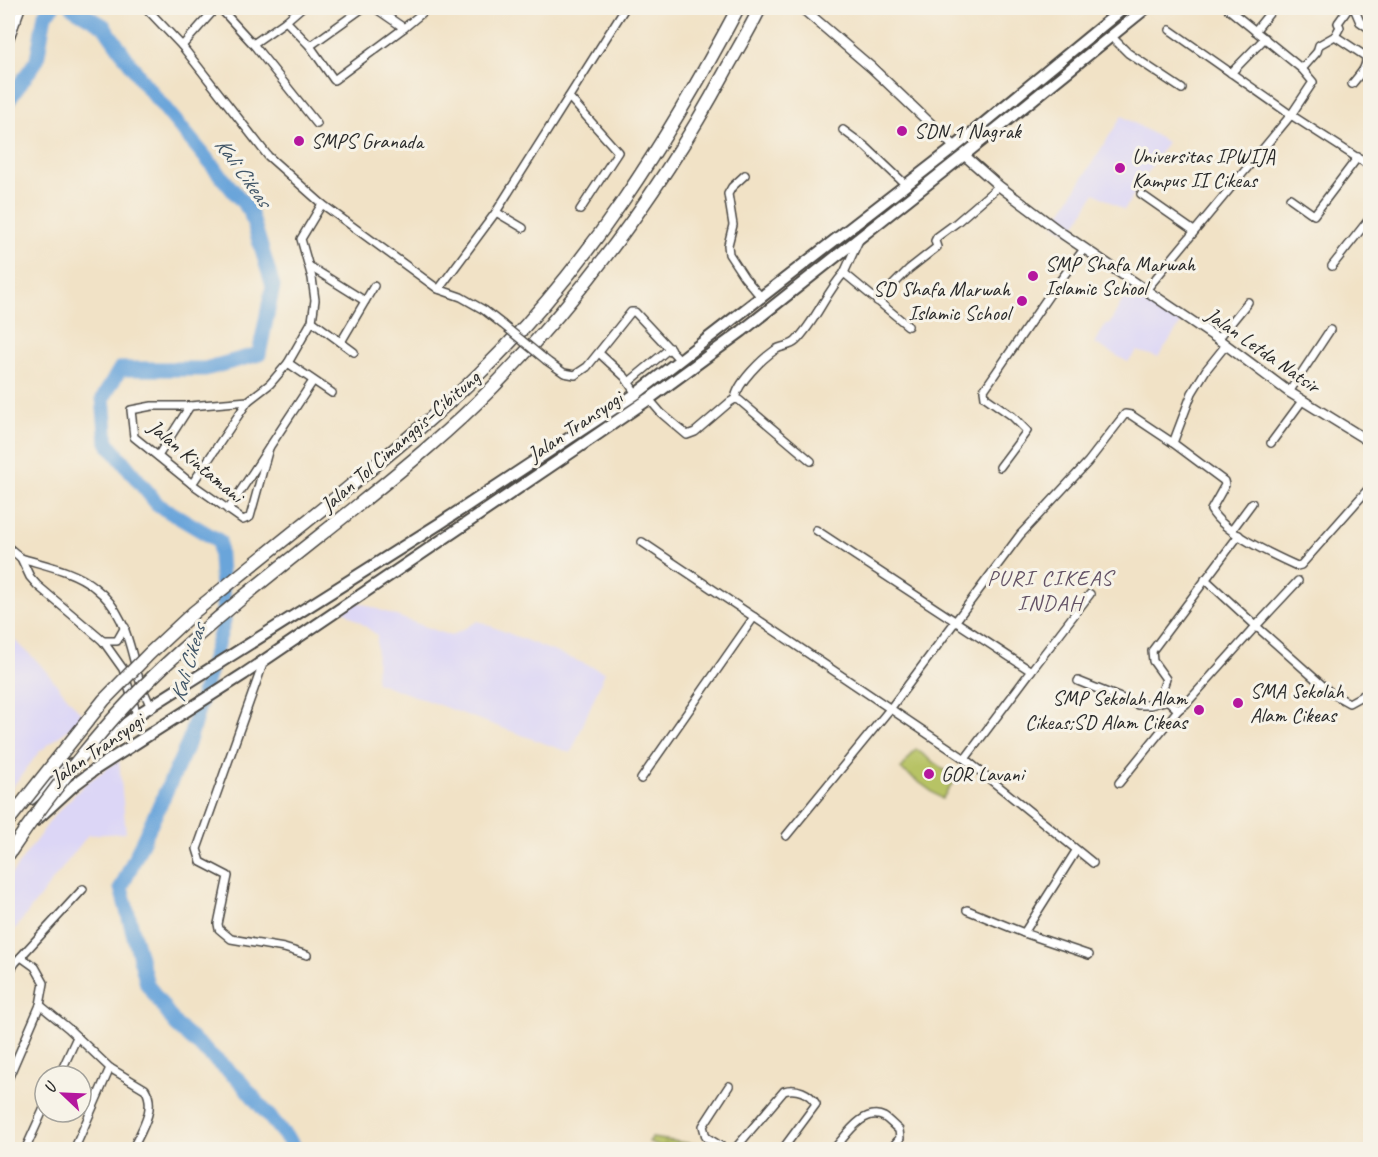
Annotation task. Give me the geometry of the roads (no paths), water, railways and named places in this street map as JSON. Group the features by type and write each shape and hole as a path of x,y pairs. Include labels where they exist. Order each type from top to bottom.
{"highway":[{"name":"Jalan Tol Cimanggis–Cibitung","path":"8,822 104,700 148,654 194,612 417,432 481,372 529,321 589,248 638,179 685,105 738,8"},
{"name":"Jalan Tol Cimanggis–Cibitung","path":"8,853 90,747 162,668 207,627 429,448 492,388 543,334 597,270 655,190 703,113 760,8"},
{"name":"Jalan Transyogi","path":"8,822 59,774 137,715 439,524 636,394 955,147 1124,8"},
{"name":"Jalan Transyogi","path":"8,853 32,824 84,777 244,674 649,399 742,331 1146,8"},
{"path":"733,321 742,331"}],"main road":[{"path":"802,8 872,68 955,147"},
{"name":"Jalan Letda Natsir","path":"964,155 999,186 1084,249 1222,342 1302,401 1371,442"}],"street":[{"path":"8,43 21,8"},
{"path":"146,8 182,46 268,156 322,204 439,289 461,297 484,310 564,373 575,375 587,367 631,312 635,312 681,360"},
{"path":"182,46 218,8 253,44 317,124"},
{"path":"253,44 301,8"},
{"path":"310,46 363,8"},
{"path":"375,8 404,28"},
{"path":"286,21 310,46 334,80 428,8"},
{"path":"439,289 496,212 625,8"},
{"path":"811,15 818,8"},
{"path":"1146,290 1290,115 1312,82 1302,69 1227,8"},
{"path":"1255,31 1272,10 1269,8"},
{"path":"1302,69 1317,52 1319,45 1335,36 1340,27 1338,23 1348,9 1354,8 1360,22 1371,28"},
{"path":"8,12 17,20"},
{"path":"1170,30 1290,115 1371,166"},
{"path":"1111,36 1128,53 1182,89"},
{"path":"1335,36 1365,56 1366,65 1352,84"},
{"path":"1231,73 1265,38"},
{"path":"569,97 618,152 580,210"},
{"path":"843,130 866,147 905,184"},
{"path":"1290,198 1314,215 1358,157"},
{"path":"745,175 728,194 733,225 728,245 729,254 761,297"},
{"path":"877,301 909,269 937,247 935,242 937,237 999,186"},
{"path":"1141,194 1194,231"},
{"path":"192,484 248,401 270,384 288,363 312,321 315,300 301,239 322,204"},
{"path":"496,212 523,228"},
{"path":"1332,266 1371,218"},
{"path":"649,399 661,413 687,435 695,432 735,399 739,385 774,350 795,342 813,320 825,298 844,273 861,237"},
{"path":"1000,467 1027,431 1012,416 985,397 984,390 1084,249"},
{"path":"309,266 365,301"},
{"path":"844,273 908,326"},
{"path":"341,342 374,286"},
{"path":"1173,443 1192,393 1248,302"},
{"path":"312,321 354,352"},
{"path":"1289,392 1330,330"},
{"path":"629,382 670,348"},
{"path":"599,352 629,382 636,394"},
{"path":"288,363 332,393"},
{"path":"228,510 313,381"},
{"path":"735,399 811,461"},
{"name":"Jalan Kintamani","path":"248,401 190,406 152,406 131,410 134,437 192,484 243,520 250,517 269,448"},
{"path":"1271,442 1302,401"},
{"path":"158,456 190,406"},
{"path":"786,836 890,709 1020,535 1088,462 1125,414 1131,415 1173,443 1224,481 1225,485 1211,511 1232,530 1299,566 1371,487"},
{"path":"1232,530 1252,503"},
{"path":"816,530 1031,671"},
{"path":"1178,710 1161,694 1166,679 1152,661 1152,651 1239,535"},
{"path":"642,542 965,759 1093,863"},
{"path":"8,547 21,558 75,576 94,586 117,613 125,627 137,673 155,704"},
{"path":"21,558 30,577 37,585 103,641 123,669 137,715"},
{"path":"1205,579 1331,693 1349,703 1367,693 1371,688"},
{"path":"1119,783 1178,710 1298,581"},
{"path":"965,759 1090,594"},
{"path":"641,779 754,618"},
{"path":"103,641 117,641 125,627"},
{"path":"265,659 197,849 201,862 228,876 219,928 231,939 284,948 307,955"},
{"path":"1078,681 1138,705 1150,705 1166,700"},
{"path":"1024,933 1076,851"},
{"path":"8,974 83,889"},
{"path":"967,910 1024,933 1089,955"},
{"path":"8,1079 40,1005 44,982 35,967 21,957"},
{"path":"40,1005 110,1068 145,1089 148,1094 149,1107 147,1117 132,1149"},
{"path":"65,1064 77,1037"},
{"path":"74,1149 110,1068"},
{"path":"726,1149 706,1137 703,1126 729,1086"},
{"path":"734,1149 786,1089 798,1090 812,1097 816,1104 782,1149"},
{"path":"833,1149 865,1117 874,1114 884,1117 899,1130 900,1138 890,1149"},
{"path":"25,1149 37,1124"}],"waterway":[{"name":"Kali Cikeas","path":"8,101 37,60 45,14 52,8"},
{"name":"Kali Cikeas","path":"73,8 104,26 143,82 250,211 273,286 259,354 205,369 120,369 103,398 107,442 158,505 219,541 224,621 188,744 121,888 147,984 176,1025 240,1081 297,1150"}],"place":[{"name":"SDN 1 Nagrak","path":"902,131"},
{"name":"SMPS Granada","path":"299,141"},
{"name":"Universitas IPWIJA Kampus II Cikeas","path":"1120,168"},
{"name":"SMP Shafa Marwah Islamic School","path":"1033,276"},
{"name":"SD Shafa Marwah Islamic School","path":"1022,301"},
{"name":"SMA Sekolah Alam Cikeas","path":"1238,703"},
{"name":"SMP Sekolah Alam Cikeas;SD Alam Cikeas","path":"1199,710"},
{"name":"GOR Lavani","path":"929,774"}],"district":[{"name":"PURI CIKEAS INDAH","path":"1050,590"}]}
